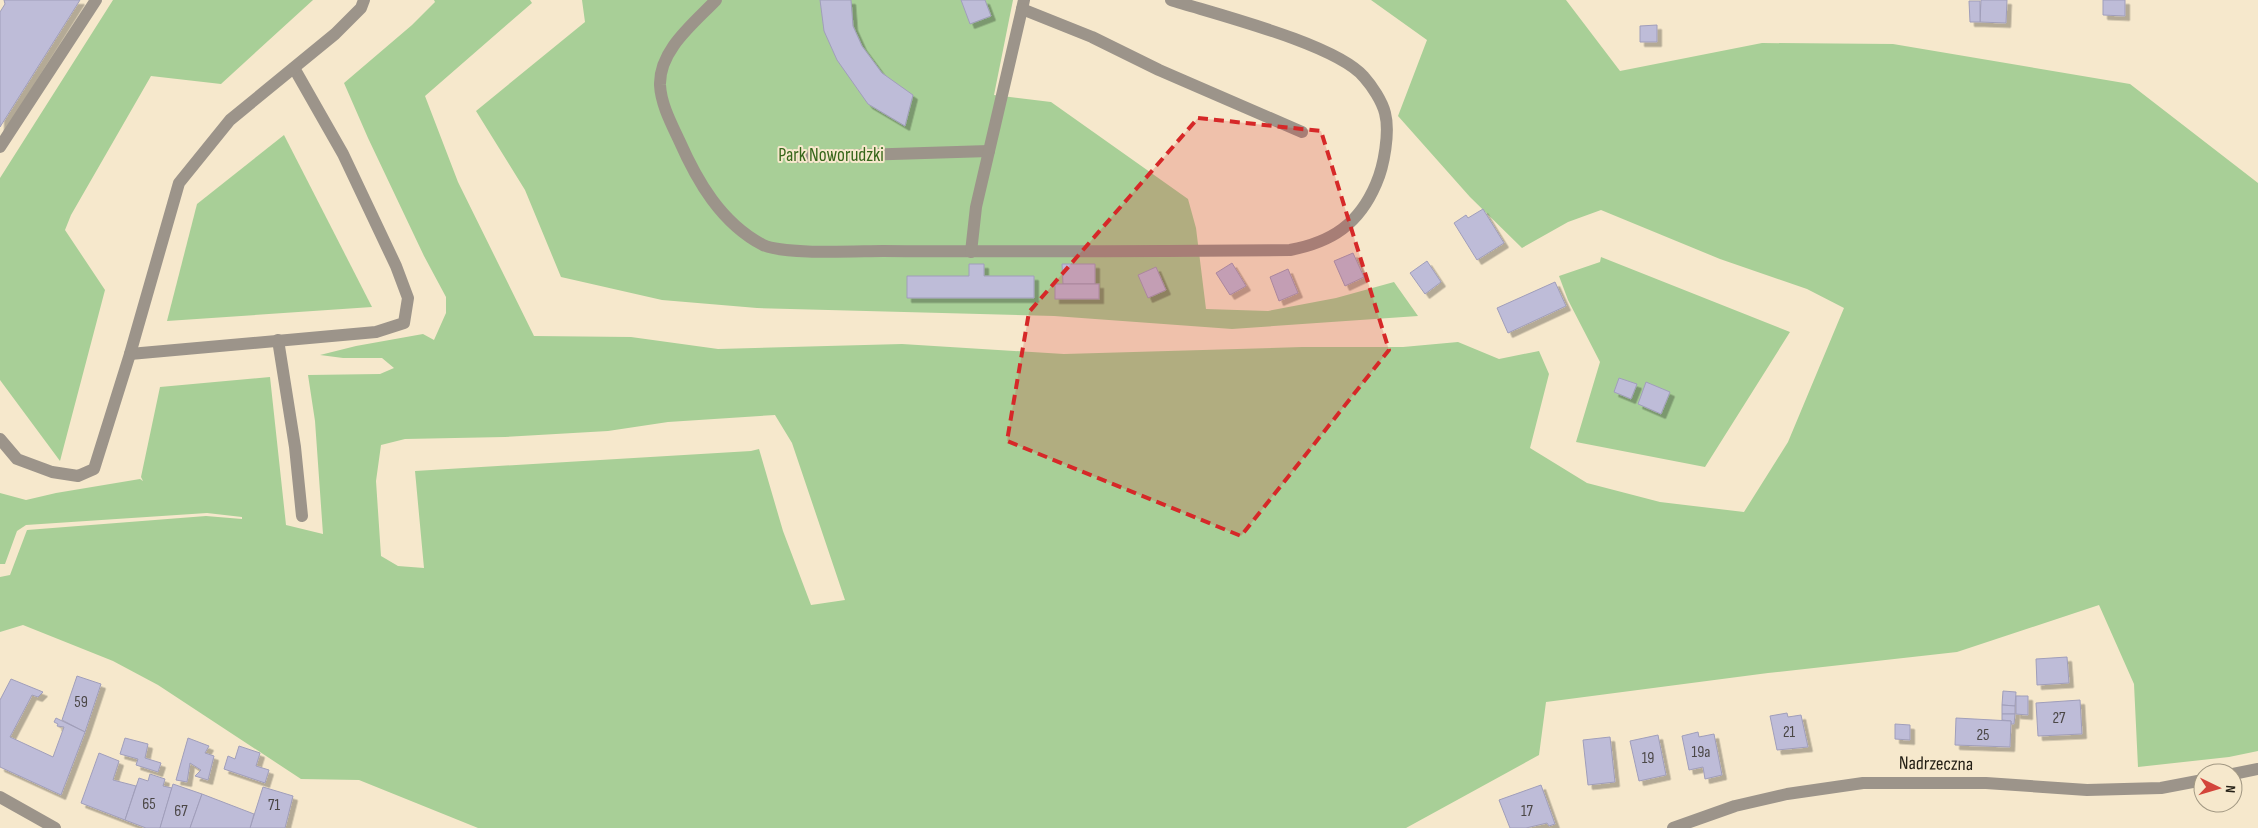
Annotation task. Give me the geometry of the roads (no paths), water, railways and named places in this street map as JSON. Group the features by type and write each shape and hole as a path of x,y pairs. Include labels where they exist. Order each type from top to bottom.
{"street":[{"path":"0,147 96,0"},
{"path":"0,439 17,459 52,472 78,476 94,469 130,354 179,183 230,120 335,34 361,8 364,0"},
{"path":"716,0 675,43 665,64 660,84 674,131 684,153 713,204 738,228 765,246 795,251 1290,250 1321,242 1338,234 1354,220 1372,194 1381,172 1385,150 1385,113 1363,75 1339,58 1279,34 1171,0"},
{"path":"971,252 976,207 1023,4 1159,70 1302,132"},
{"path":"130,354 376,332 404,323 408,298 396,266 343,154 294,68"},
{"path":"796,157 990,151"},
{"path":"278,340 295,447 302,516"},
{"path":"2243,772 2258,769"},
{"name":"Nadrzeczna","path":"1673,828 1735,806 1787,794 1863,783 1986,783 2086,790 2161,788 2193,782"},
{"path":"0,797 55,828"}],"park label":[{"name":"Park Noworudzki","path":"831,155"}]}
